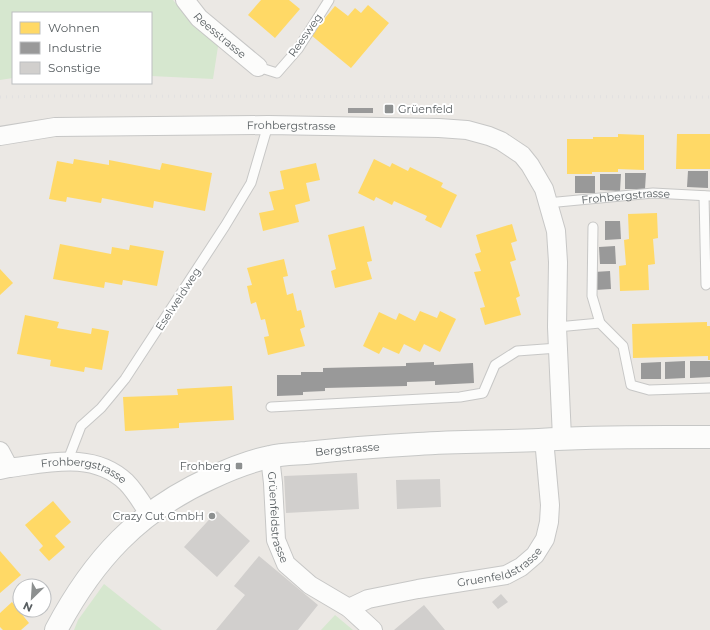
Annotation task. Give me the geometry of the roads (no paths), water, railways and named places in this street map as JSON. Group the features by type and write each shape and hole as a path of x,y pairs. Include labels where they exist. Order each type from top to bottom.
{"main road":[{"name":"Bergstrasse","path":"56,630 66,610 92,572 123,537 149,514 168,500 190,488 239,466 270,457 330,450 432,443 553,439 710,437"}],"street":[{"name":"Reesstrasse","path":"185,0 199,18 258,67"},
{"name":"Frohbergstrasse","path":"0,136 56,127 268,125 439,128 467,130 489,136 512,147 530,164 544,189 556,231 558,262 558,348 553,439"},
{"name":"Gruenfeldstrasse","path":"349,608 368,599 418,589 506,575 521,567 535,555 545,539 549,522 553,439"},
{"path":"0,451 4,469"},
{"name":"Grüenfeldstrasse","path":"270,457 276,540 286,564 310,585 349,608 373,630"},
{"name":"Frohbergstrasse","path":"4,469 68,461 78,461 102,466 118,475 126,482 149,514"}],"lane":[{"name":"Reesweg","path":"258,67 277,72 298,49 329,0"},
{"name":"Eselweidweg","path":"68,461 70,452 81,426 101,408 125,379 225,226 251,183 268,125"},
{"name":"Frohbergstrasse","path":"547,202 653,193 707,196 706,285"},
{"path":"593,226 592,296 600,323 623,346 631,385 649,390 710,388"},
{"path":"557,327 600,323"},
{"path":"271,407 460,398 483,393 495,365 517,351 558,348"}],"railway":[{"path":"0,97 710,97"}],"place":[{"name":"Grüenfeld","path":"389,109"},
{"name":"Frohberg","path":"239,466"},
{"name":"Crazy Cut GmbH","path":"212,516"}]}
